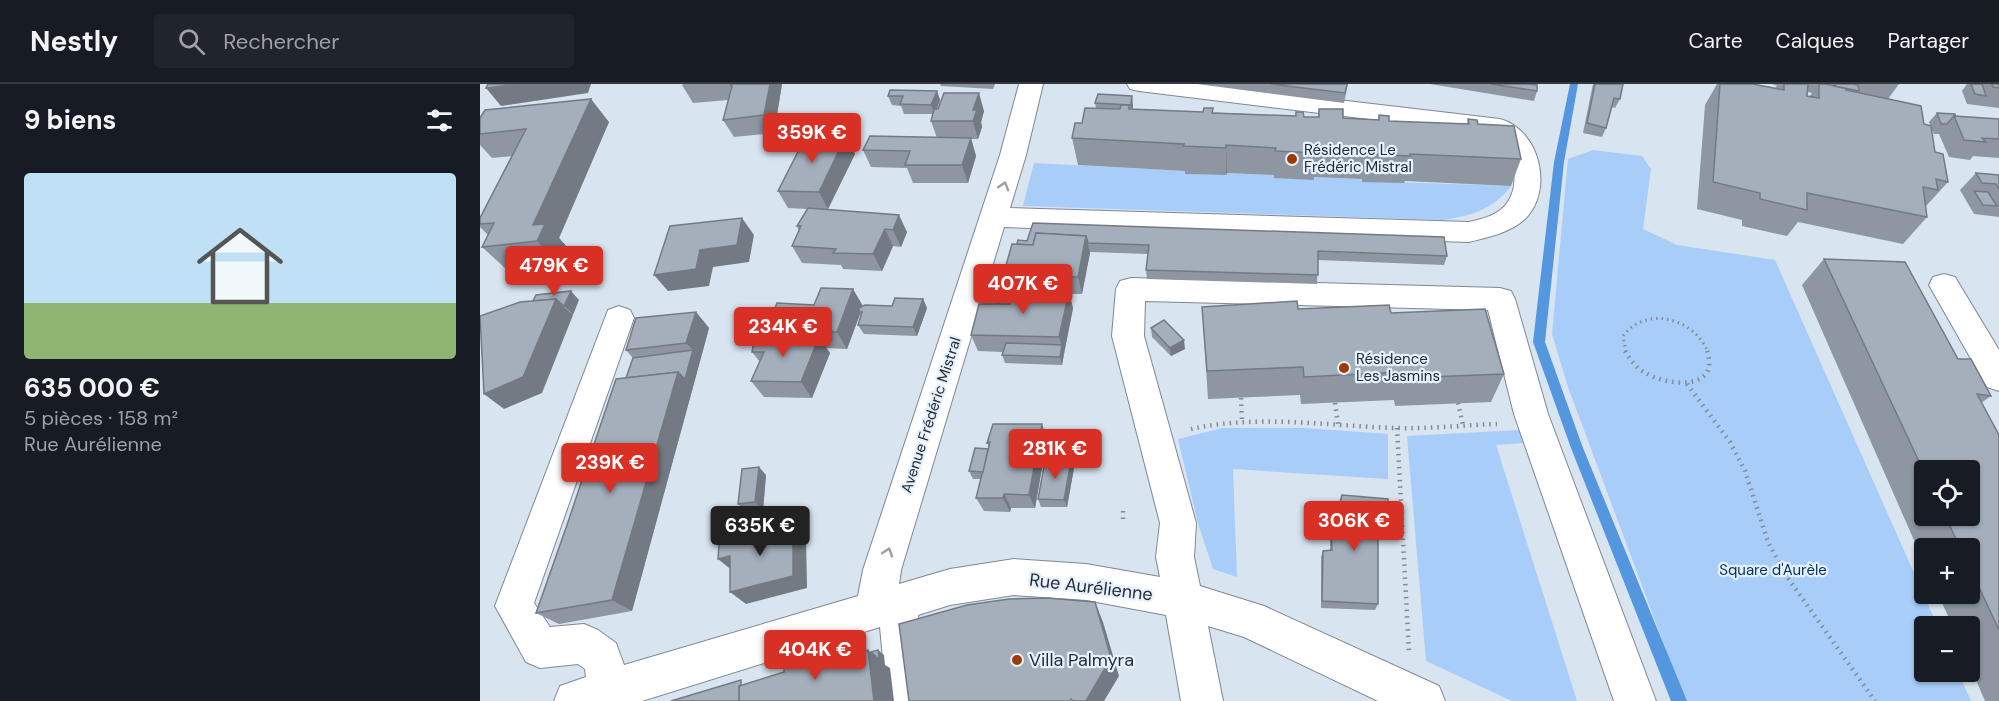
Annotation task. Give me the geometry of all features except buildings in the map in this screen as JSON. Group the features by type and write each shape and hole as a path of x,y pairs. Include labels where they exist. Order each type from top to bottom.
{"street":[{"name":"Avenue Frédéric Mistral","path":"908,701 886,606 882,570 1014,155 1031,84"},
{"path":"994,218 1469,232 1500,224 1521,207 1528,181 1526,160 1518,141 1510,132 1500,127 1139,84"},
{"path":"1944,285 1999,378"},
{"path":"1202,701 1181,599 1175,557 1178,523 1128,336 1131,289 1500,299 1534,422 1635,701"},
{"path":"592,696 602,657 584,644 540,648 514,606 619,318"},
{"name":"Rue Aurélienne","path":"592,696 950,587 1014,577 1086,582 1181,599 1250,620 1424,701"}],"path":[{"path":"1687,384 1706,374 1710,366 1706,345 1699,336 1688,328 1663,318 1649,318 1629,326 1623,334 1623,344 1626,355 1634,365 1658,381 1687,384 1730,442 1745,471 1768,542 1785,574 1875,701"},
{"path":"1241,398 1242,422"},
{"path":"1335,403 1338,424"},
{"path":"1458,403 1463,425"},
{"path":"1188,430 1223,422 1338,424 1397,428 1534,422"},
{"path":"1397,428 1410,654"},
{"path":"1123,511 1124,521"}],"green space":[{"name":"Square d'Aurèle","path":"1593,150 1642,156 1651,169 1643,229 1677,245 1775,260 1914,573 1914,604 1928,604 1933,616 1914,616 1914,682 1962,682 1971,701 1685,701 1568,387 1552,334 1568,159"},
{"path":"1034,163 1186,171 1185,174 1226,175 1227,173 1362,179 1362,181 1511,186 1497,200 1481,210 1443,220 1023,206"},
{"path":"1223,428 1304,428 1388,434 1388,479 1233,469 1237,577 1213,569 1198,523 1178,439"},
{"path":"1520,430 1524,443 1496,445 1577,701 1512,701 1426,661 1407,436"}],"waterway":[{"path":"1574,84 1559,162 1539,342 1577,448 1679,701"}],"place":[{"name":"Résidence Le Frédéric Mistral","path":"1292,159"},
{"name":"Résidence Les Jasmins","path":"1344,368"},
{"name":"Villa Palmyra","path":"1017,660"}]}
